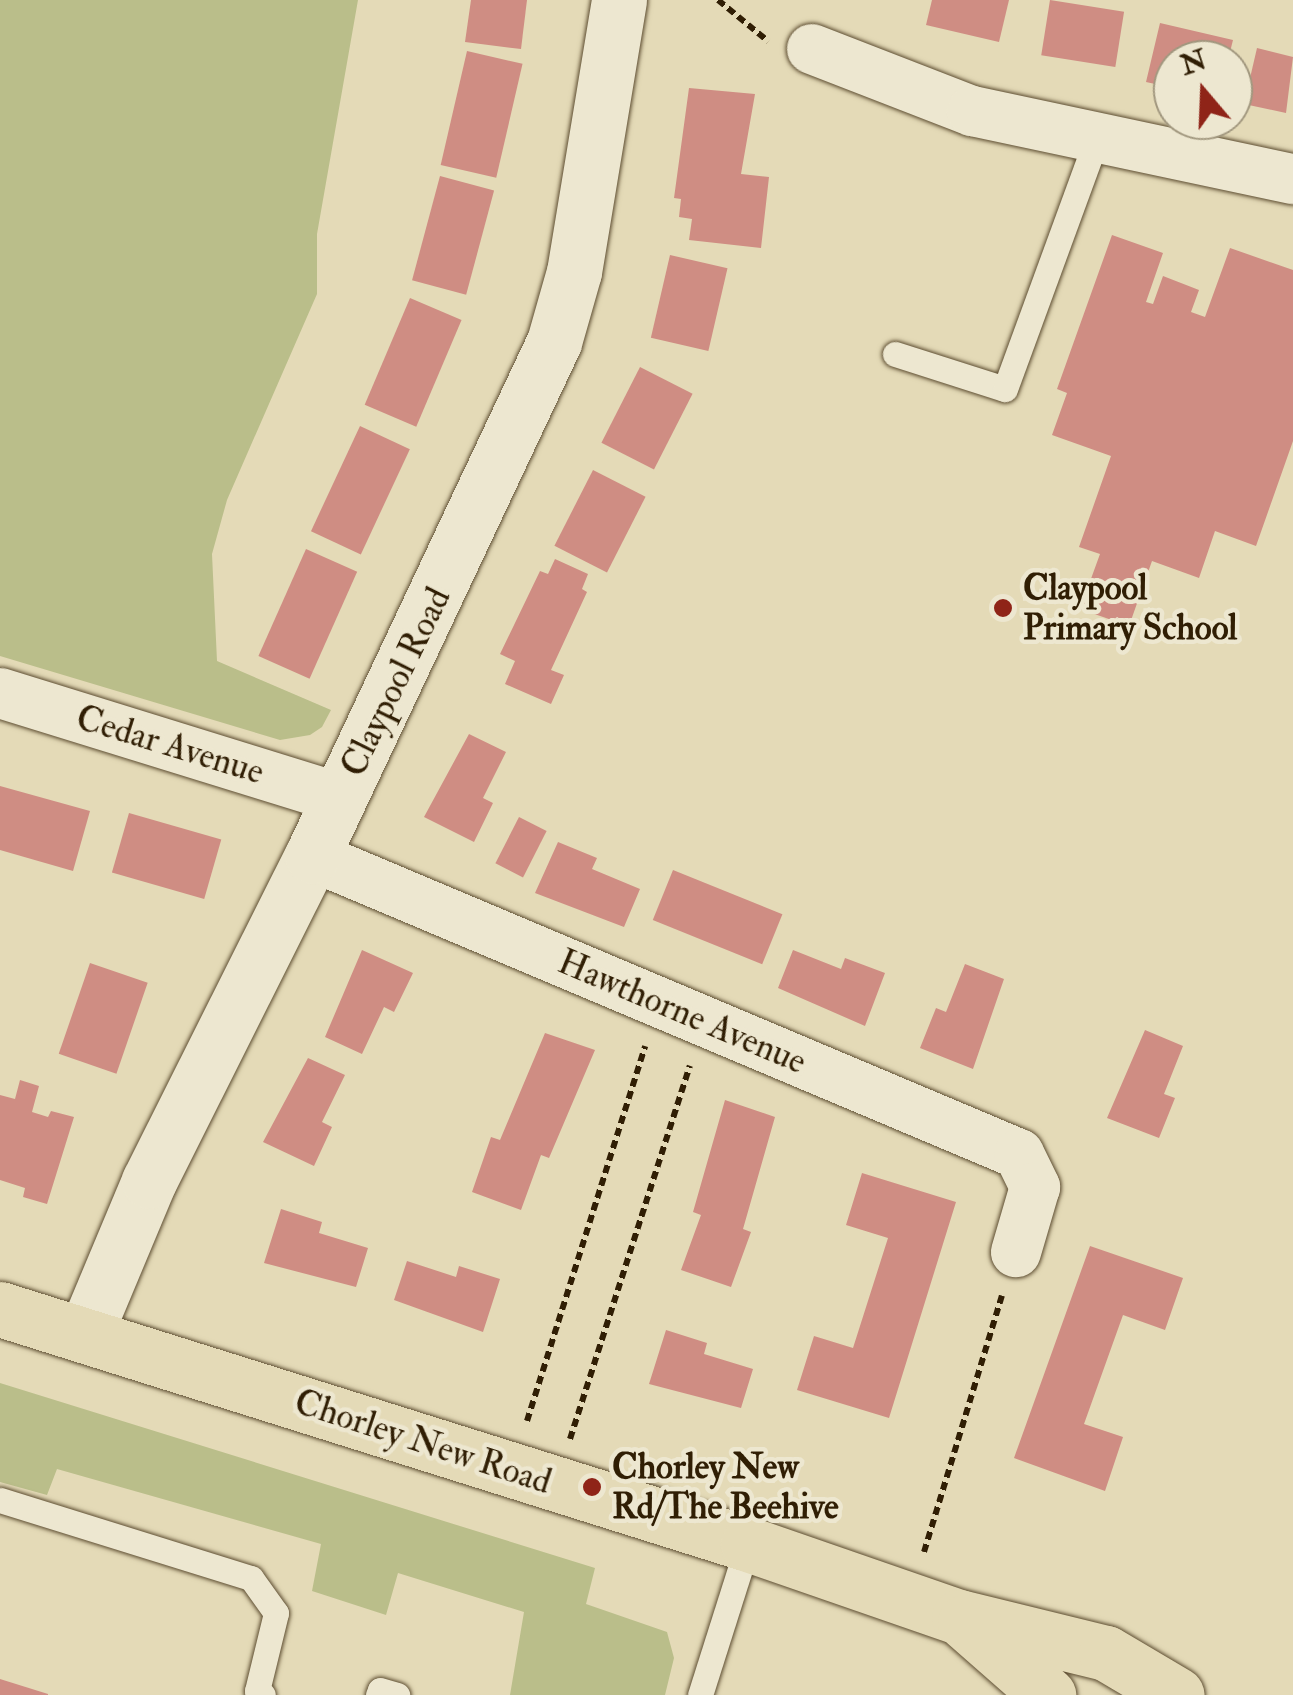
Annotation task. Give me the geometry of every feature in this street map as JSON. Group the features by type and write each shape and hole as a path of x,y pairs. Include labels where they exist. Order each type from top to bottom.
{"main road":[{"name":"Chorley New Road","path":"0,1308 748,1544 934,1608 1106,1653 1177,1695"},
{"name":"Chorley New Road","path":"934,1608 1048,1695"}],"street":[{"name":"Claypool Road","path":"85,1334 149,1181 340,798 554,342 574,272 619,0"},
{"path":"840,47 972,111 1293,178"},
{"name":"Cedar Avenue","path":"0,693 340,798"},
{"name":"Hawthorne Avenue","path":"312,856 1019,1154 1035,1187 1016,1252"}],"lane":[{"path":"894,354 1005,389 1097,137"},
{"path":"0,1500 251,1578 276,1613 257,1690 263,1695"},
{"path":"700,1695 748,1544"},
{"path":"378,1695 380,1690 397,1695"}],"path":[{"path":"718,0 758,36 792,52 840,47"},
{"path":"534,1477 659,1002"},
{"path":"534,1477 704,1022"},
{"path":"934,1608 1016,1252"}],"green space":[{"path":"0,0 358,0 317,234 317,294 227,500 212,554 217,661 331,710 322,727 310,735 280,740 0,656"},
{"path":"0,1383 595,1568 586,1604 667,1632 674,1658 665,1695 510,1695 524,1612 398,1573 386,1615 312,1591 321,1544 57,1469 47,1495 0,1482"}],"building":[{"path":"471,0 527,0 521,49 465,42"},
{"path":"932,0 1009,0 999,42 926,25"},
{"path":"1050,0 1124,12 1115,67 1041,55"},
{"path":"1160,23 1233,40 1156,40"},
{"path":"1257,48 1293,57 1286,113 1253,106"},
{"path":"467,51 523,64 496,178 441,165"},
{"path":"1153,52 1153,84 1146,82"},
{"path":"689,88 755,94 741,174 769,177 761,248 689,240 692,219 679,217 681,199 674,198"},
{"path":"440,176 494,190 466,295 412,280"},
{"path":"1112,235 1163,253 1146,302 1153,304 1163,276 1199,290 1191,312 1205,317 1230,248 1293,270 1293,441 1256,546 1215,531 1199,578 1152,561 1129,626 1080,609 1100,554 1079,547 1111,456 1052,435 1067,393 1057,389"},
{"path":"670,255 727,268 708,351 651,338"},
{"path":"410,298 462,320 416,427 365,405"},
{"path":"640,367 693,394 654,470 601,443"},
{"path":"360,426 410,449 361,554 311,531"},
{"path":"593,470 646,497 607,573 554,546"},
{"path":"306,549 357,572 310,679 258,656"},
{"path":"555,559 588,574 582,589 587,592 551,670 564,675 551,704 505,684 515,661 500,654 540,571 548,574"},
{"path":"469,734 506,752 483,798 493,803 474,842 424,817"},
{"path":"0,786 90,811 73,871 0,850"},
{"path":"129,813 221,839 204,899 112,873"},
{"path":"519,817 547,831 523,877 495,863"},
{"path":"558,842 597,858 592,869 640,889 624,927 535,893"},
{"path":"673,870 782,914 762,964 653,920"},
{"path":"362,950 413,973 394,1012 384,1007 362,1054 325,1037"},
{"path":"793,950 841,969 845,958 885,973 865,1026 778,988"},
{"path":"90,963 148,983 116,1074 59,1054"},
{"path":"965,964 1004,979 973,1069 920,1048 936,1008 946,1012"},
{"path":"1145,1030 1183,1046 1164,1094 1175,1098 1159,1138 1107,1118"},
{"path":"545,1033 595,1050 549,1158 541,1155 521,1210 472,1192 491,1137 500,1140"},
{"path":"308,1058 345,1075 322,1122 332,1127 314,1166 263,1142"},
{"path":"20,1080 39,1086 32,1112 48,1117 51,1111 74,1117 47,1204 23,1197 25,1188 0,1180 0,1095 15,1099"},
{"path":"725,1100 775,1117 743,1229 751,1232 731,1287 681,1270 701,1215 693,1212"},
{"path":"862,1173 956,1202 889,1418 797,1390 814,1336 853,1348 888,1238 846,1225"},
{"path":"281,1209 322,1222 319,1233 368,1248 356,1287 264,1263"},
{"path":"1090,1246 1183,1278 1165,1330 1123,1315 1084,1424 1123,1437 1105,1491 1014,1458"},
{"path":"407,1261 456,1277 459,1266 500,1279 483,1332 394,1300"},
{"path":"666,1330 707,1343 704,1354 753,1369 741,1408 649,1384"},
{"path":"0,1679 48,1694 48,1695 0,1695"}],"place":[{"name":"Claypool Primary School","path":"1003,608"},
{"name":"Chorley New Rd/The Beehive","path":"592,1487"}]}
